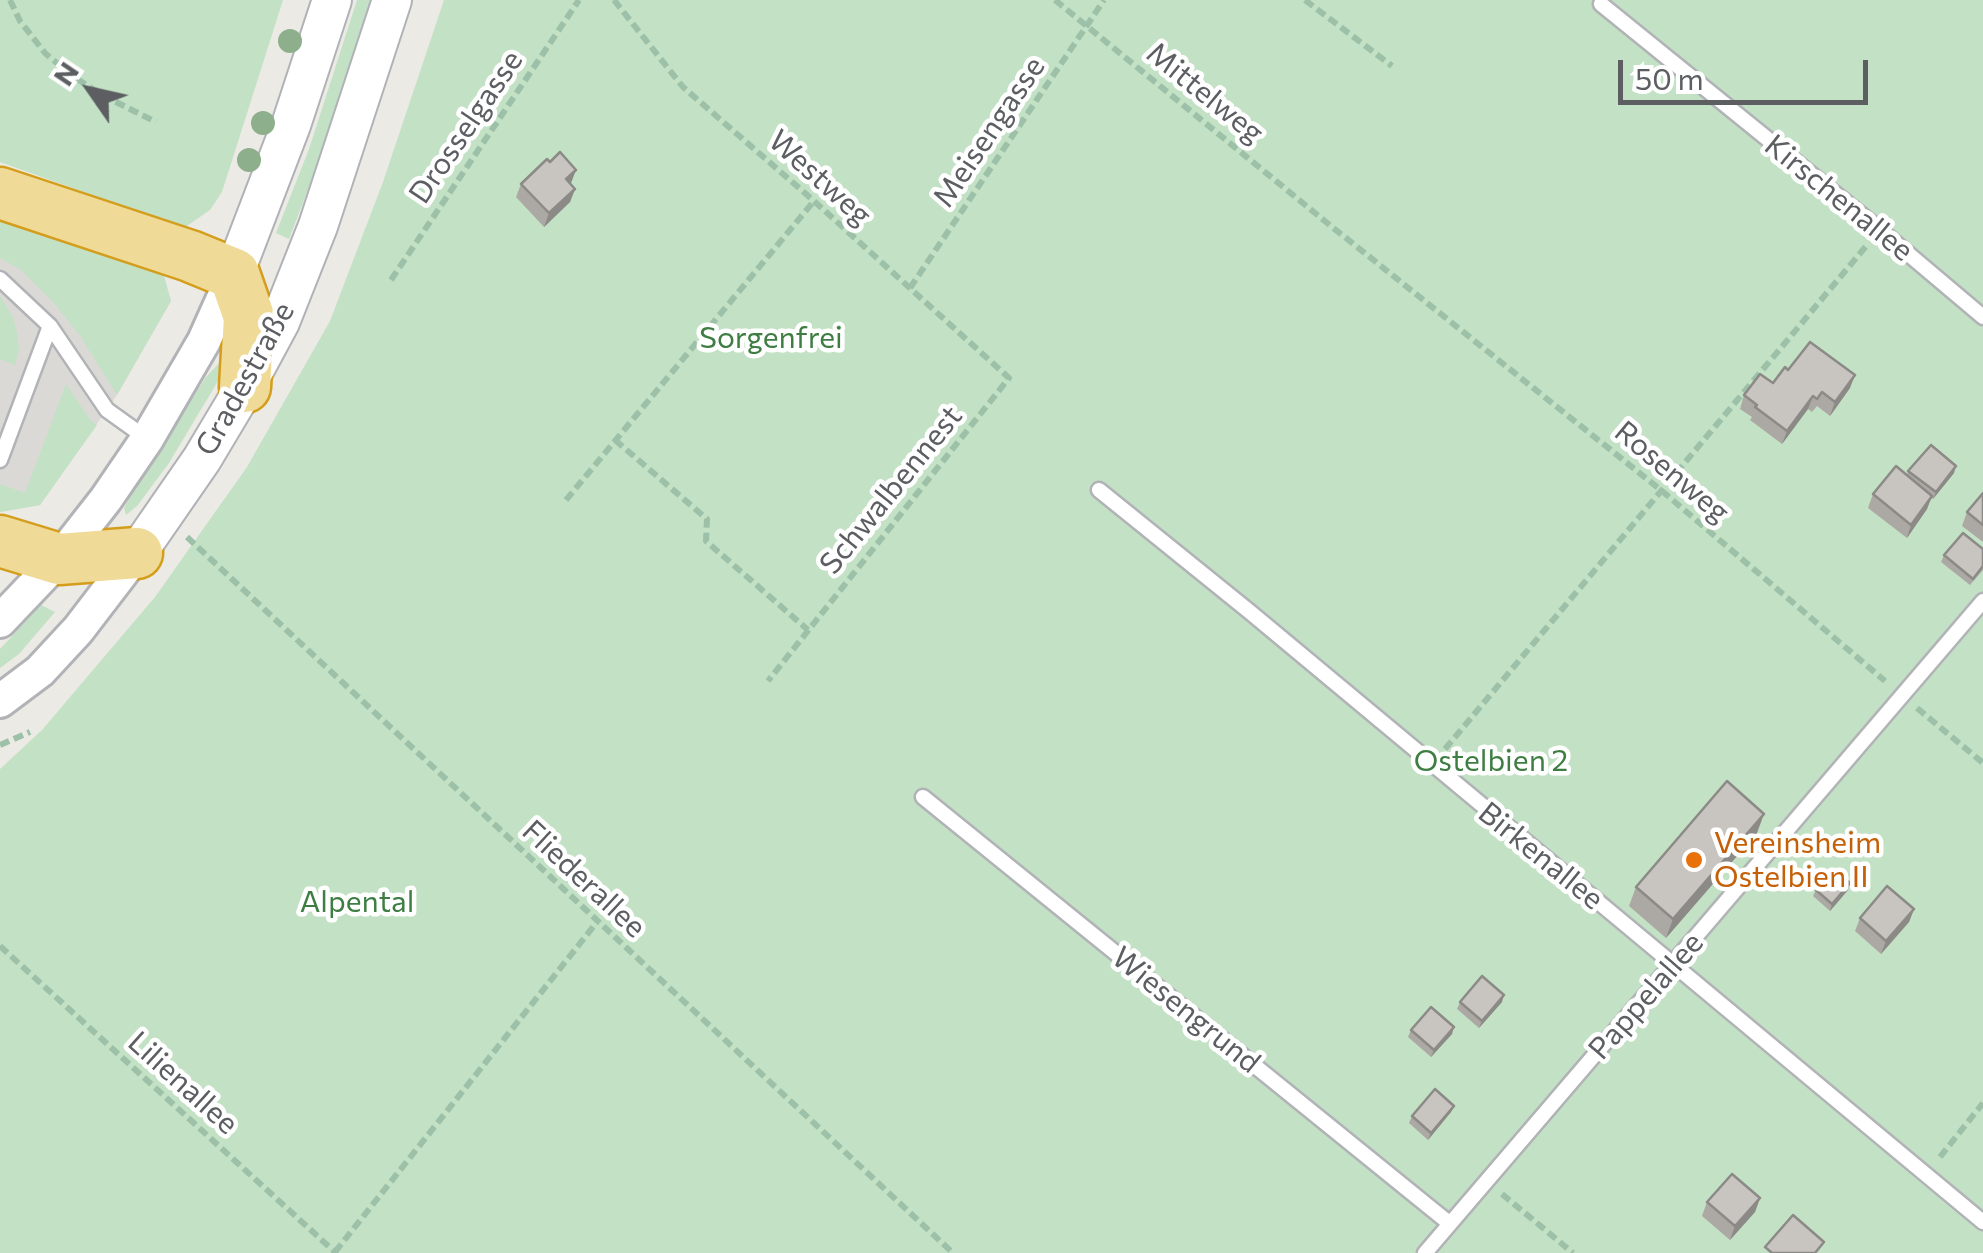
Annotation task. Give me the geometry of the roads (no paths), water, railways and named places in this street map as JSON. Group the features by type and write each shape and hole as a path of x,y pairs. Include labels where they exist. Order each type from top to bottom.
{"highway":[{"path":"0,194 234,274 249,317 245,387"},
{"path":"0,541 59,559 137,553"}],"main road":[{"name":"Gradestraße","path":"234,274 291,125 332,0"},
{"name":"Gradestraße","path":"137,553 202,460 280,322 318,226 392,0"}],"street":[{"name":"Gradestraße","path":"0,621 59,559 106,499 204,341 234,274"},
{"name":"Gradestraße","path":"0,702 40,671 78,630 137,553"}],"lane":[{"name":"Kirschenallee","path":"1601,4 1983,318"},
{"path":"0,278 50,326 107,410 147,438"},
{"path":"0,460 50,326"},
{"name":"Birkenallee","path":"1099,490 1983,1222"},
{"name":"Pappelallee","path":"1425,1253 1983,601"},
{"name":"Wiesengrund","path":"924,797 1449,1223"}],"place":[{"name":"Vereinsheim Ostelbien II","path":"1694,860"}],"park label":[{"name":"Sorgenfrei","path":"771,338"},
{"name":"Ostelbien 2","path":"1491,761"},
{"name":"Alpental","path":"357,902"}]}
